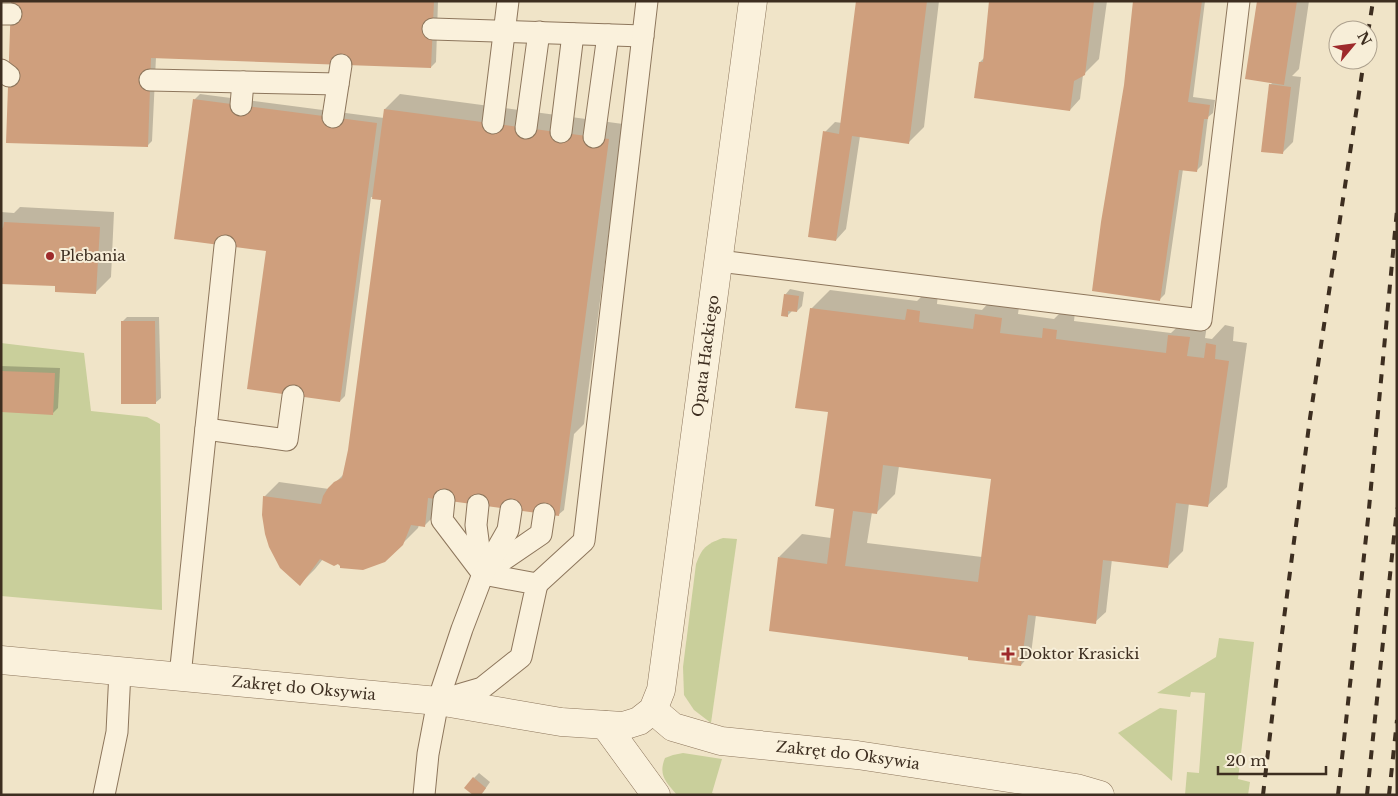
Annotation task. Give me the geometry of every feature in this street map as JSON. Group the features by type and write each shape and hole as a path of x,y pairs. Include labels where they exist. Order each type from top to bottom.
{"street":[{"name":"Opata Hackiego","path":"653,710 661,690 753,1"},
{"name":"Zakręt do Oksywia","path":"1,660 438,701 561,722 623,726 639,721 653,710 674,727 721,741 858,755 1076,788 1100,795"},
{"path":"605,724 656,795"}],"lane":[{"path":"493,123 508,1"},
{"path":"438,701 482,688 521,657 536,584 584,540 647,1"},
{"path":"719,261 1201,320 1240,1"},
{"path":"433,29 643,36"},
{"path":"526,128 539,32"},
{"path":"561,132 574,34"},
{"path":"594,137 608,35"},
{"path":"150,80 243,82 339,74 333,117"},
{"path":"241,105 243,82"},
{"path":"180,676 226,246"},
{"path":"206,429 287,440 294,396"},
{"path":"444,500 442,520 483,574 536,584"},
{"path":"478,505 476,525 483,574"},
{"path":"424,795 428,754 438,701 483,574 508,530 510,510"},
{"path":"483,574 541,534 544,514"},
{"path":"104,795 116,732 120,671"}],"green space":[{"path":"1,343 84,353 91,411 147,417 160,424 162,610 1,596"},
{"path":"723,538 737,539 711,723 694,710 684,695 683,667 696,564 705,547"},
{"path":"1219,638 1254,642 1238,779 1250,782 1248,795 1185,795 1187,772 1199,773 1205,693 1191,692 1190,697 1157,693 1216,657"},
{"path":"1160,708 1177,710 1172,781 1118,733"},
{"path":"683,753 722,759 712,793 718,795 677,795 664,778 662,769 665,758"}],"building":[{"path":"11,1 434,1 431,68 151,58 148,147 6,143"},
{"path":"856,1 927,1 909,144 852,136 836,241 808,237 823,131 839,134"},
{"path":"989,1 1094,1 1085,75 1074,81 1070,111 974,98 979,62 983,62"},
{"path":"1133,1 1202,1 1188,102 1210,105 1208,119 1204,119 1197,172 1179,170 1160,301 1092,291 1101,222 1124,85"},
{"path":"1257,1 1297,1 1284,85 1245,79"},
{"path":"1269,84 1291,87 1283,154 1261,152"},
{"path":"193,99 377,123 340,402 247,389 266,251 174,239"},
{"path":"384,109 609,139 559,516 428,498 425,527 411,525 403,545 385,562 363,570 340,568 338,564 334,566 320,559 300,586 280,568 269,547 262,515 263,496 321,504 328,488 342,478 348,450 381,200 372,199"},
{"name":"Plebania","path":"4,222 100,227 96,294 55,292 55,286 1,284 1,227 3,228"},
{"path":"784,294 799,296 797,312 788,311 788,317 781,316"},
{"path":"810,308 905,320 907,309 920,311 919,322 973,329 975,314 1002,318 1000,333 1042,338 1043,328 1057,330 1056,339 1166,353 1168,335 1190,337 1187,356 1204,358 1206,343 1216,345 1215,359 1229,361 1208,507 1176,503 1168,568 1103,560 1096,624 1028,615 1021,666 968,660 968,657 769,631 778,557 827,564 834,509 815,506 828,412 795,408","holes":["883,465 991,479 978,582 845,566 853,511 877,514"]},
{"path":"121,321 155,321 156,404 121,404"},
{"path":"1,371 55,373 53,415 1,412"},
{"path":"473,777 486,788 481,795 473,795 464,788"}],"railway":[{"path":"1370,20 1373,1"},
{"path":"1263,795 1310,418 1362,70"},
{"path":"1338,795 1368,519 1397,210"},
{"path":"1367,795 1397,508"},
{"path":"1389,795 1397,720"}],"place":[{"name":"Plebania","path":"50,256"},
{"name":"Doktor Krasicki","path":"1008,654"}]}
